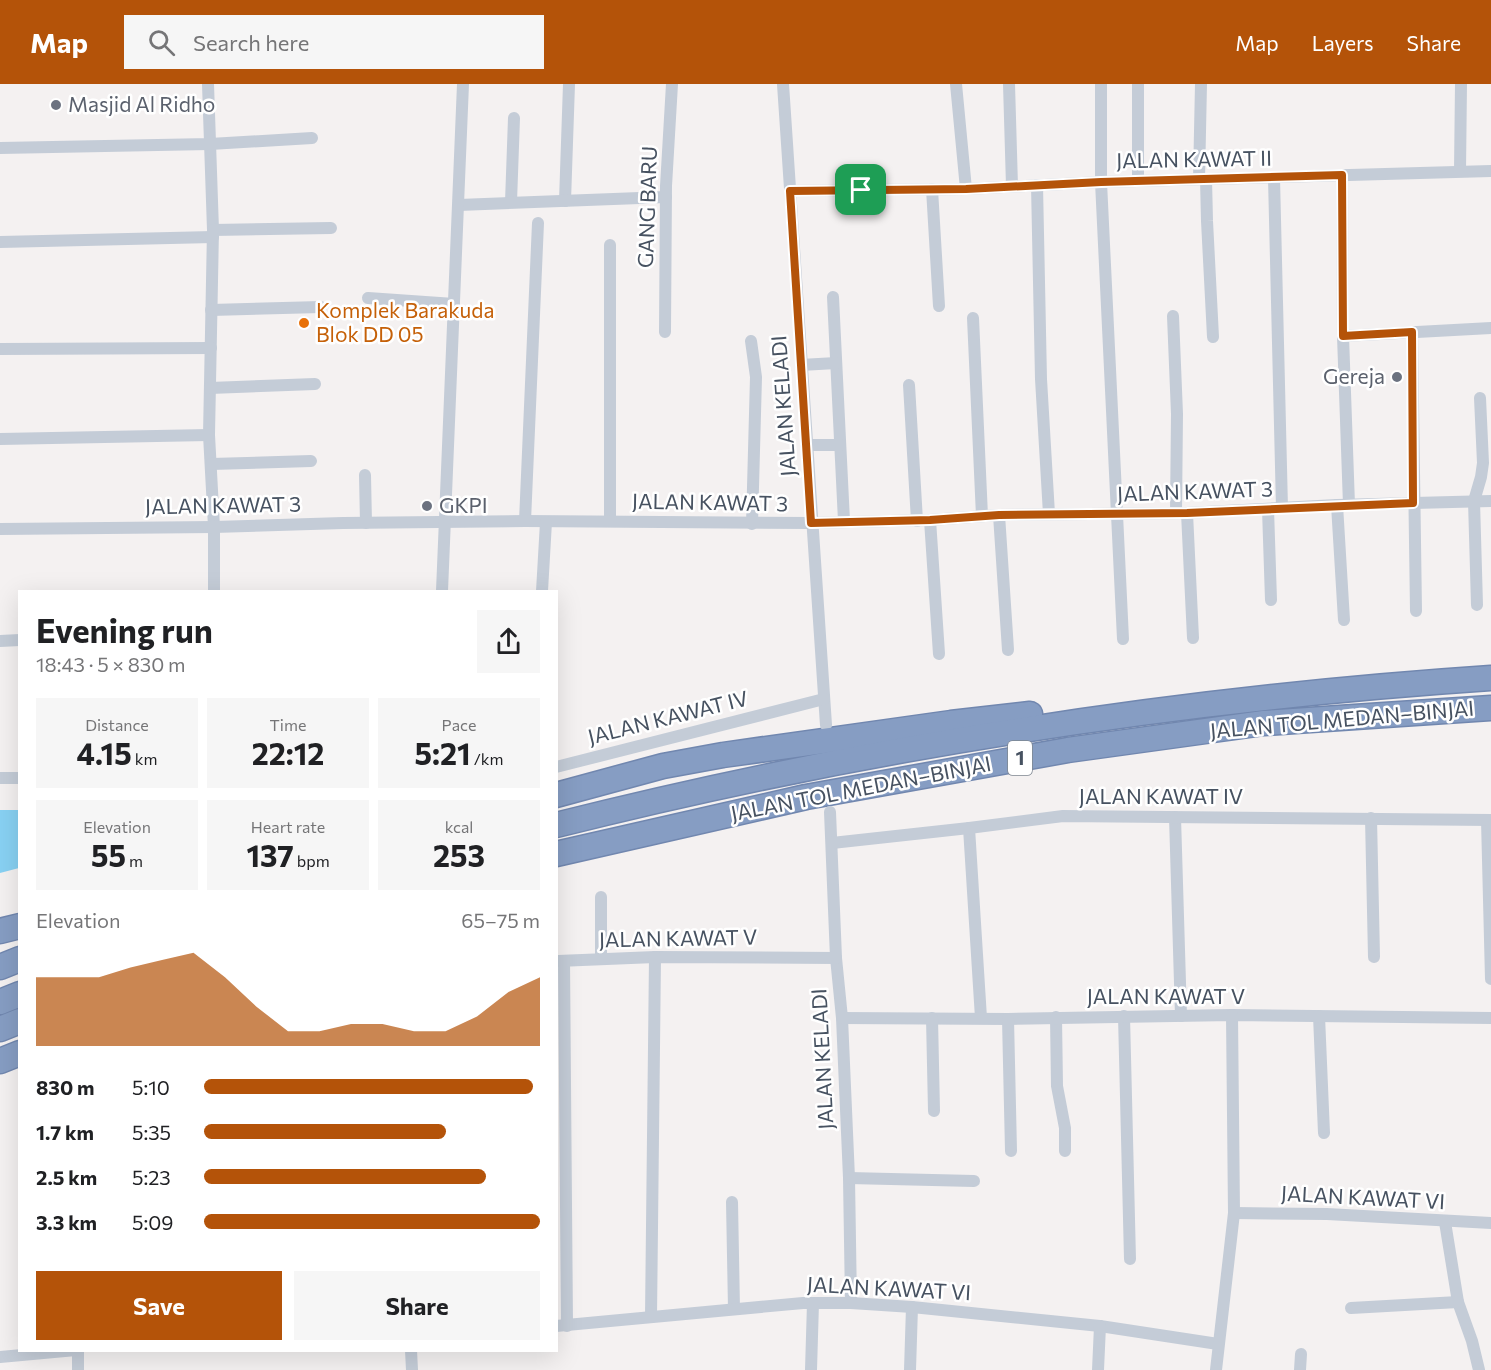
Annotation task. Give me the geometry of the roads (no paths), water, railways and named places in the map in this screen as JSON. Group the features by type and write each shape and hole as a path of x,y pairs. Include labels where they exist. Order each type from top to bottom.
{"highway":[{"name":"JALAN TOL MEDAN–BINJAI","path":"558,825 773,776 1067,723 1262,698 1412,683 1491,678"},
{"path":"558,794 663,766 723,755 951,723 1220,693 1412,683"},
{"name":"JALAN TOL MEDAN–BINJAI","path":"558,855 590,845 806,797 1068,750 1264,723 1491,708"},
{"path":"0,931 18,926"},
{"path":"0,967 18,960"},
{"path":"0,1002 18,995"},
{"path":"0,1029 18,1023"},
{"path":"0,1061 18,1054"}],"street":[{"path":"208,84 213,234 209,435 214,527 214,590"},
{"path":"442,590 463,84"},
{"path":"566,201 569,84"},
{"name":"GANG BARU","path":"665,332 666,197 672,84"},
{"name":"JALAN KELADI","path":"783,84 826,725"},
{"path":"956,84 966,189"},
{"path":"1009,84 1012,186"},
{"path":"1101,84 1101,182 1123,639"},
{"path":"1138,84 1138,181"},
{"path":"1201,84 1203,179 1213,338"},
{"path":"1460,171 1461,84"},
{"path":"512,202 514,118"},
{"path":"0,148 210,144 312,138"},
{"name":"JALAN KAWAT II","path":"790,191 966,189 1101,182 1491,171"},
{"path":"1342,175 1344,620"},
{"path":"1274,177 1282,508"},
{"path":"1037,185 1041,379 1049,514"},
{"path":"932,189 939,306"},
{"path":"459,205 666,197"},
{"path":"525,521 538,223"},
{"path":"0,242 331,228"},
{"path":"610,245 610,521"},
{"path":"833,297 844,521"},
{"path":"368,298 454,304"},
{"path":"212,310 321,307"},
{"path":"1173,316 1182,513 1193,638"},
{"path":"973,318 982,516"},
{"path":"1343,336 1491,328"},
{"path":"1412,332 1416,611"},
{"path":"751,341 756,377 752,524"},
{"path":"0,349 211,348"},
{"path":"801,365 836,363"},
{"path":"210,388 315,384"},
{"path":"909,385 939,654"},
{"path":"1477,605 1474,501 1482,477 1483,463 1480,398"},
{"path":"0,439 209,435"},
{"path":"806,445 840,445"},
{"path":"211,464 311,461"},
{"path":"365,476 366,523"},
{"name":"JALAN KAWAT 3","path":"0,528 214,527 525,521 752,524 924,521 999,515 1182,513 1491,501"},
{"path":"1268,509 1272,600"},
{"path":"999,515 1008,650"},
{"path":"542,590 546,522"},
{"path":"0,641 18,640"},
{"name":"JALAN KAWAT IV","path":"558,766 824,699"},
{"path":"0,778 18,778"},
{"name":"JALAN KELADI","path":"830,813 849,1178 850,1303"},
{"name":"JALAN KAWAT IV","path":"832,843 1063,816 1489,820"},
{"path":"1175,816 1181,1016"},
{"path":"1371,818 1374,957"},
{"path":"1489,820 1491,979"},
{"path":"969,828 981,1018"},
{"path":"601,897 601,959"},
{"path":"651,1317 655,957"},
{"name":"JALAN KAWAT V","path":"560,961 655,957 836,958"},
{"path":"560,961 562,1326"},
{"path":"1216,1370 1234,1213 1232,1015"},
{"name":"JALAN KAWAT V","path":"842,1018 1232,1015 1491,1018"},
{"path":"1124,1016 1130,1260"},
{"path":"1319,1016 1324,1132"},
{"path":"1056,1017 1057,1086 1065,1128 1065,1151"},
{"path":"932,1018 934,1111"},
{"path":"1008,1018 1011,1151"},
{"path":"849,1178 974,1181"},
{"path":"732,1202 734,1310"},
{"name":"JALAN KAWAT VI","path":"1234,1213 1327,1214 1491,1223"},
{"path":"1445,1222 1458,1302 1472,1341 1479,1370"},
{"path":"1351,1308 1458,1302"},
{"path":"811,1370 813,1303"},
{"name":"JALAN KAWAT VI","path":"562,1326 813,1303 850,1303 1100,1326 1218,1344"},
{"path":"910,1370 912,1307"},
{"path":"1098,1370 1100,1326"},
{"path":"0,1357 55,1352"},
{"path":"77,1352 78,1370"},
{"path":"411,1352 411,1370"},
{"path":"1300,1370 1301,1354"}],"water":[{"path":"0,810 18,810 18,868 0,873"}],"place":[{"name":"Masjid Al Ridho","path":"56,105"},
{"name":"Komplek Barakuda Blok DD 05","path":"304,323"},
{"name":"Gereja","path":"1397,377"},
{"name":"GKPI","path":"427,506"}]}
